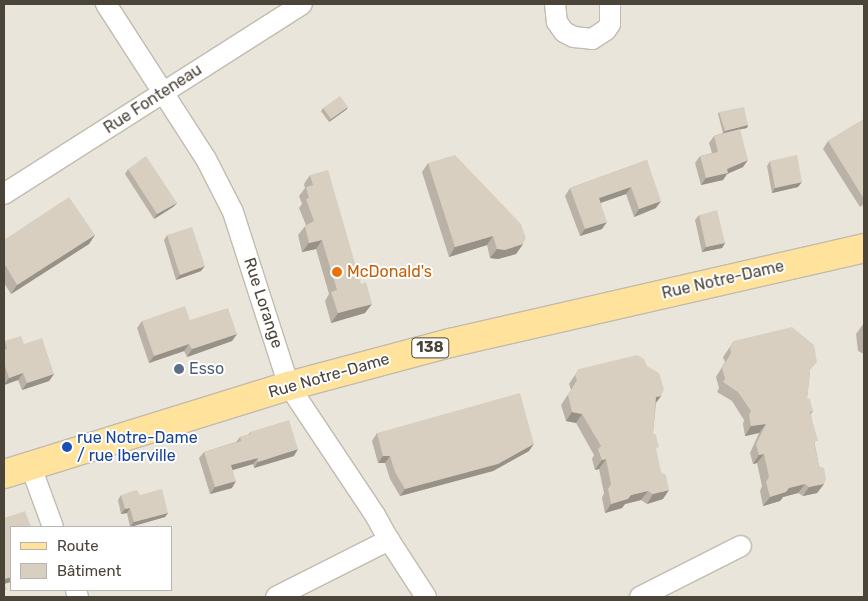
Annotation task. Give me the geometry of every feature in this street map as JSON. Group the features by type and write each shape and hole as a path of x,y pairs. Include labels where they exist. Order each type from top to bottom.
{"main road":[{"name":"Rue Notre-Dame","path":"4,474 289,386 524,324 864,248"}],"street":[{"name":"Rue Lorange","path":"106,4 206,159 234,212 289,386 375,515 388,540 426,597"},
{"name":"Rue Fonteneau","path":"4,194 302,4"},
{"path":"555,4 557,22 564,32 574,38 592,39 606,30 610,24 610,4"},
{"path":"31,467 53,526"},
{"path":"276,597 388,540"},
{"path":"640,597 741,546"}],"shaded area":[{"path":"4,4 864,4 864,597 4,597"}],"building":[{"path":"340,96 348,107 331,119 323,108"},
{"path":"744,107 748,125 725,131 719,112"},
{"path":"864,119 864,199 828,141"},
{"path":"740,129 748,160 727,169 728,173 706,178 700,156 718,152 714,136"},
{"path":"455,155 521,224 526,238 523,244 505,250 497,249 493,236 455,247 428,163"},
{"path":"797,155 802,182 775,188 770,161"},
{"path":"146,156 177,203 157,214 128,169"},
{"path":"647,160 661,201 639,209 631,187 599,198 607,222 585,229 570,188"},
{"path":"328,170 361,284 366,282 372,304 338,313 331,292 337,290 322,240 309,243 305,226 314,221 306,199 309,198 306,187 313,185 310,175"},
{"path":"69,197 95,235 17,285 4,263 4,240"},
{"path":"717,210 725,243 706,247 699,215"},
{"path":"192,227 205,266 180,275 167,235"},
{"path":"185,306 190,320 228,308 237,334 192,349 189,344 154,356 142,321"},
{"path":"792,327 814,345 817,362 810,370 807,398 810,399 813,411 810,412 818,441 814,441 819,466 824,468 826,479 824,484 809,487 805,484 789,488 786,492 770,497 766,482 769,477 764,454 759,455 756,444 766,424 751,426 749,415 751,411 738,392 723,382 725,379 722,368 731,353 730,348 734,341"},
{"path":"21,336 24,344 42,338 54,374 27,383 23,373 9,378 4,363 4,350 7,349 5,341"},
{"path":"637,355 644,359 647,366 659,373 664,389 661,396 656,397 653,433 656,435 659,447 656,448 661,472 666,475 669,490 653,494 648,491 631,495 628,499 611,504 608,489 611,484 606,459 602,460 598,449 601,446 582,414 572,412 568,395 577,380 575,375 579,369"},
{"path":"520,393 534,444 498,464 405,489 395,472 390,456 383,456 377,433"},
{"path":"289,420 298,449 258,462 258,458 231,465 236,481 215,487 204,452 241,441 240,437 250,434 250,432"},
{"path":"162,489 168,513 134,522 130,508 125,509 121,495 137,490 140,495"},
{"path":"25,511 31,526 10,526 10,577 4,579 4,518"}],"place":[{"name":"McDonald's","path":"337,272"},
{"name":"Esso","path":"179,369"},
{"name":"rue Notre-Dame / rue Iberville","path":"67,447"}]}
